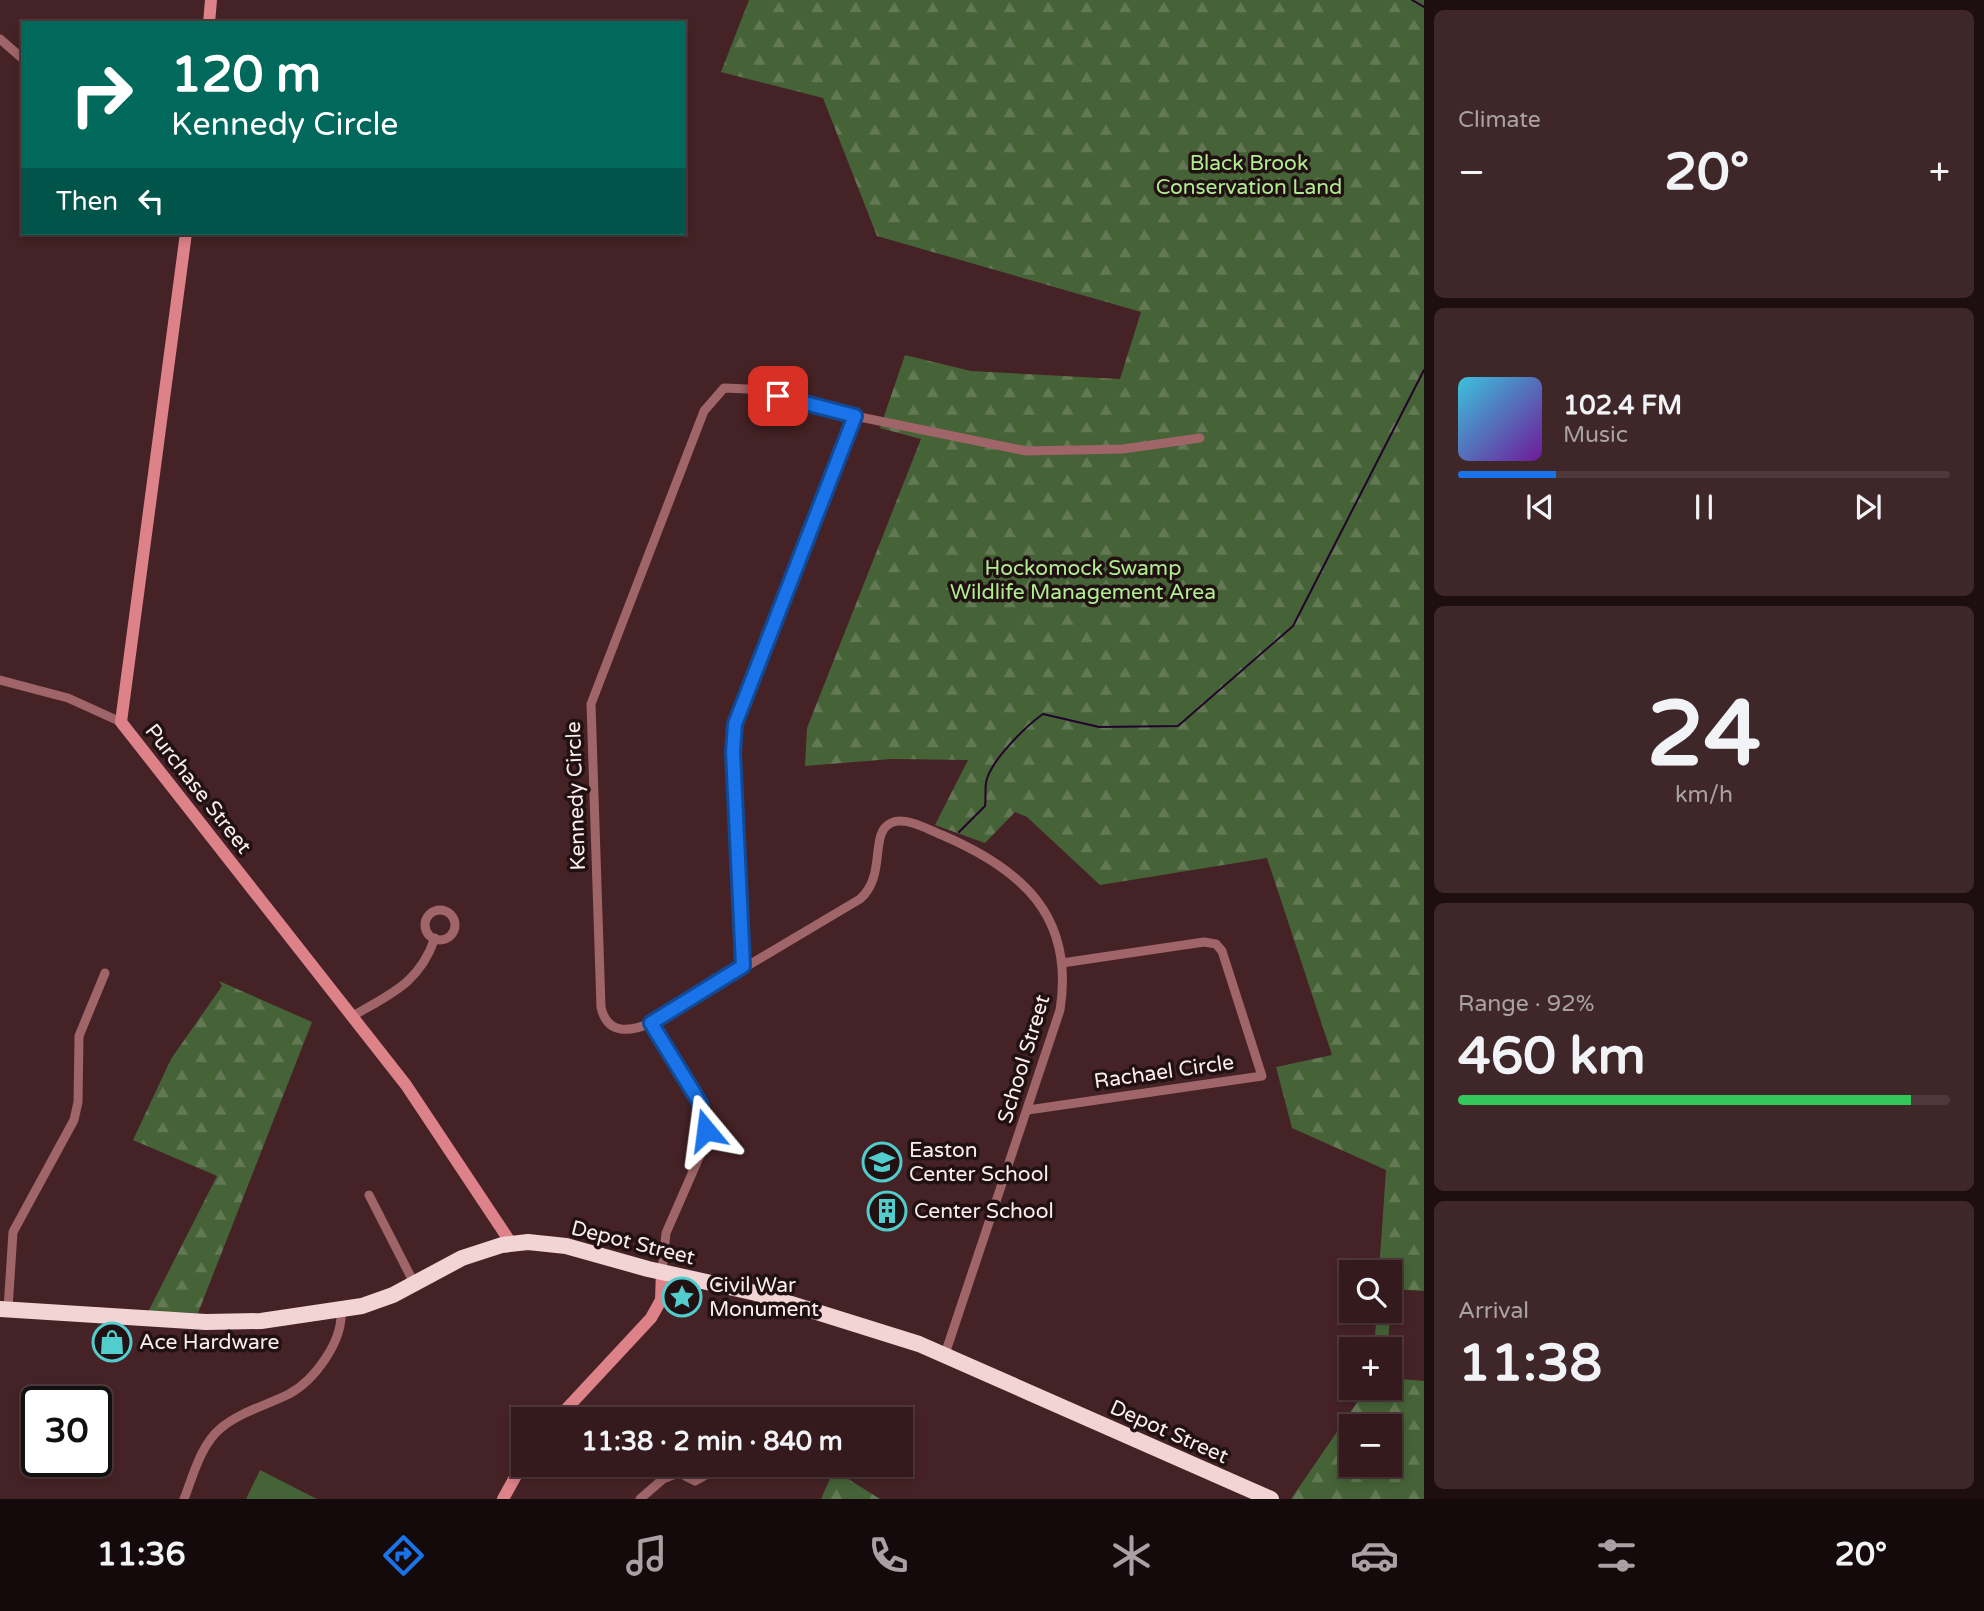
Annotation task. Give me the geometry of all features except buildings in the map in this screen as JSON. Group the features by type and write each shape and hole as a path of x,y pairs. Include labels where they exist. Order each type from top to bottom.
{"highway":[{"name":"Depot Street","path":"4,1309 226,1322 341,1311 381,1300 462,1258 511,1243 566,1246 827,1313 945,1354 1271,1499"}],"street":[{"path":"209,21 211,0"},
{"path":"0,40 21,57"},
{"name":"Purchase Street","path":"186,235 121,722 406,1085 511,1243"},
{"name":"Kennedy Circle","path":"888,825 878,846 874,883 865,895 651,1023 635,1029 619,1029 605,1020 601,1007 590,724 593,696 704,411 716,393 735,386 855,416 1026,451 1123,449 1200,438"},
{"path":"743,966 733,752 735,724 855,416"},
{"path":"0,680 68,698 121,722"},
{"name":"School Street","path":"888,825 897,822 914,823 975,850 1010,871 1042,909 1054,934 1062,963 1060,1010 945,1354"},
{"path":"351,1017 412,979 426,960 435,938"},
{"name":"Rachael Circle","path":"1028,1110 1262,1076 1222,951 1216,944 1204,942 1062,963"},
{"path":"4,1309 12,1236 74,1120 78,1102 79,1036 105,973"},
{"path":"568,1407 651,1318 661,1300 666,1233 701,1153 706,1125 700,1103 651,1023"},
{"path":"369,1195 414,1283"},
{"path":"184,1499 214,1435 227,1423 298,1388 333,1348 341,1329 341,1311"},
{"path":"503,1499 515,1477"},
{"path":"640,1499 665,1477"}],"green space":[{"path":"749,0 1424,0 1424,1291 1402,1290 1402,1260 1380,1260 1386,1170 1292,1128 1276,1067 1332,1055 1267,858 1100,885 1027,817 1015,812 985,843 935,825 968,760 891,759 805,766 807,728 921,439 880,428 905,355 971,371 1120,379 1141,312 877,236 823,98 721,72"},
{"path":"219,981 312,1022 198,1313 148,1312 217,1176 133,1140 171,1059 222,986"},
{"path":"1376,1323 1389,1323 1389,1337 1375,1337"},
{"path":"1402,1379 1424,1381 1424,1499 1291,1499 1339,1429 1339,1477 1402,1477 1402,1414 1349,1414 1359,1400 1402,1400"},
{"path":"260,1470 317,1499 246,1499"},
{"path":"831,1477 845,1477 880,1499 821,1499"}],"waterway":[{"path":"1412,0 1424,7"},
{"path":"959,832 985,806 986,783 1001,755 1043,714 1099,727 1178,726 1293,626 1424,370"}],"place":[{"name":"Easton Center School","path":"882,1162"},
{"name":"Center School","path":"887,1211"},
{"name":"Civil War Monument","path":"682,1297"},
{"name":"Ace Hardware","path":"112,1342"}],"route":[{"path":"706,1130 705,1114 700,1103 651,1023 743,966 733,752 735,724 855,416 778,396"}],"park label":[{"name":"Black Brook Conservation Land","path":"1249,175"},
{"name":"Hockomock Swamp Wildlife Management Area","path":"1083,580"}]}
